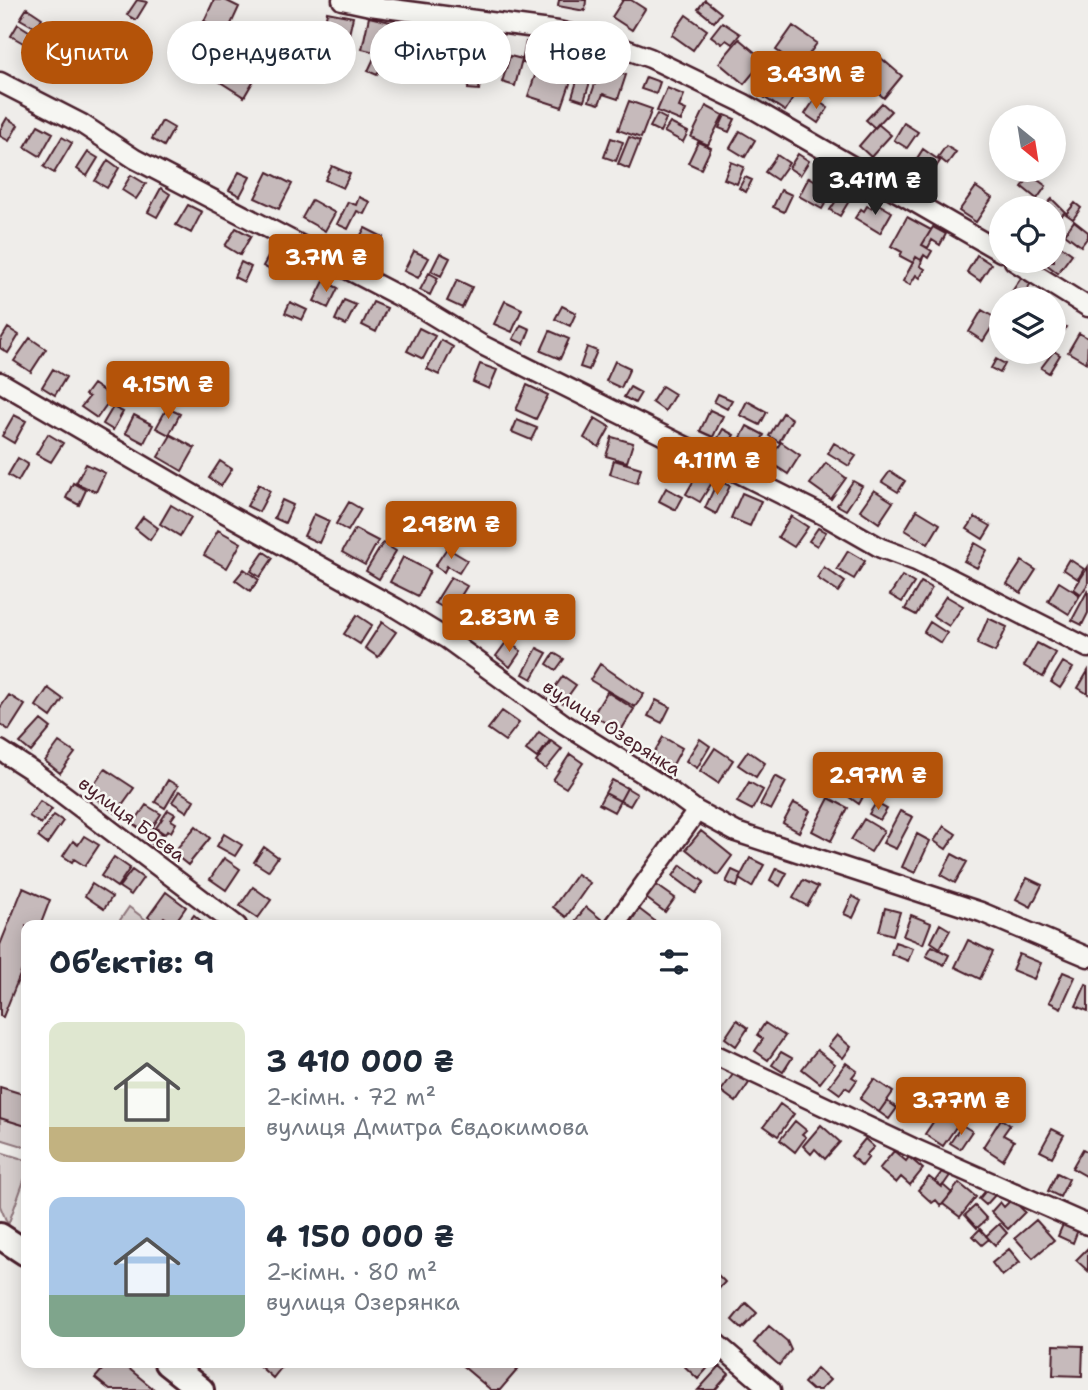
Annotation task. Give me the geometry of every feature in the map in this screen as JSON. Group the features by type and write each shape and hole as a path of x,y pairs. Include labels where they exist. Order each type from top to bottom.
{"main road":[{"path":"0,1236 21,1250"},
{"path":"173,1368 201,1390"}],"street":[{"path":"342,0 558,31 614,45 650,58 743,103 989,245"},
{"path":"0,82 82,124 155,170 416,305 482,345 790,498 881,548 916,561 1088,648"},
{"path":"1033,273 1088,307"},
{"name":"вулиця Озерянка","path":"0,382 416,620 447,639 564,724 698,811 736,832 981,912 1088,957"},
{"name":"вулиця Боєва","path":"0,750 31,770 229,920"},
{"path":"618,920 698,811"},
{"path":"721,1057 913,1148 1088,1225"},
{"path":"721,1347 771,1390"}],"shaded area":[{"path":"129,907 146,920 120,920"},
{"path":"0,1118 21,1124 21,1145 0,1139"},
{"path":"0,1152 21,1158 21,1189 8,1225 0,1206"}],"building":[{"path":"137,0 147,2 136,20 127,15"},
{"path":"214,0 225,0 239,7 233,21 204,21"},
{"path":"559,0 586,0 585,11 558,6"},
{"path":"623,0 631,0 645,9 632,30 631,21 618,21 612,17"},
{"path":"705,0 721,13 714,22 698,9"},
{"path":"27,8 42,18 40,21 20,19"},
{"path":"327,12 353,17 352,21 325,21"},
{"path":"686,15 707,30 693,50 672,35"},
{"path":"369,17 386,21 370,21 370,51 362,49"},
{"path":"722,22 740,34 732,44 726,40 722,44 711,36"},
{"path":"18,24 21,26 21,42 11,36"},
{"path":"793,26 817,43 800,67 776,50"},
{"path":"739,39 764,60 744,84 719,63"},
{"path":"511,56 522,59 515,86 508,84 511,84"},
{"path":"881,58 902,76 884,98 862,79"},
{"path":"777,67 803,83 785,111 759,94"},
{"path":"646,77 660,82 656,94 641,89"},
{"path":"223,84 252,84 244,97"},
{"path":"469,84 480,84 479,90 468,89"},
{"path":"532,84 570,84 562,107 528,96"},
{"path":"576,84 589,84 584,101 572,97"},
{"path":"595,84 623,84 618,99 603,94 599,104 589,101"},
{"path":"667,88 684,95 679,107 686,110 681,121 657,111"},
{"path":"815,99 828,108 818,123 805,114"},
{"path":"629,101 652,109 641,138 618,130"},
{"path":"882,103 891,111 875,128 866,120"},
{"path":"706,106 723,115 708,145 691,137"},
{"path":"657,114 666,119 660,132 650,127"},
{"path":"725,115 735,119 729,132 719,128"},
{"path":"7,118 18,125 9,141 0,136 0,130"},
{"path":"162,121 174,128 164,146 152,139"},
{"path":"670,123 688,132 683,142 664,132"},
{"path":"904,123 918,132 907,148 894,140"},
{"path":"878,124 891,135 871,157 859,146"},
{"path":"38,125 53,133 40,156 25,147"},
{"path":"740,131 755,140 745,157 730,148"},
{"path":"62,137 72,143 54,173 44,167"},
{"path":"629,137 640,141 629,169 618,164"},
{"path":"611,138 623,142 616,161 604,157"},
{"path":"698,142 711,148 701,169 688,163"},
{"path":"946,146 956,152 947,164 938,157"},
{"path":"923,149 940,161 922,188 905,177"},
{"path":"88,152 98,158 87,176 77,169"},
{"path":"798,154 809,161 800,175 789,168"},
{"path":"777,155 789,163 777,180 765,172"},
{"path":"108,160 119,168 107,188 95,181"},
{"path":"731,162 744,167 737,184 724,179"},
{"path":"332,166 350,174 343,188 325,180"},
{"path":"239,172 250,177 240,196 229,190"},
{"path":"268,172 292,184 279,209 255,198"},
{"path":"131,175 146,184 136,199 122,190"},
{"path":"820,175 836,185 822,209 799,196 809,177 816,181"},
{"path":"745,177 752,180 746,192 739,188"},
{"path":"1026,182 1041,182 1046,186 1039,196 1033,196 1022,187"},
{"path":"976,187 989,196 989,202 976,222 959,211"},
{"path":"161,188 170,194 157,217 148,212"},
{"path":"781,190 792,195 784,212 773,207"},
{"path":"843,190 852,196 840,216 830,210"},
{"path":"359,197 370,202 364,214 357,211 348,229 337,224 348,202 356,205"},
{"path":"312,200 335,213 325,231 302,218"},
{"path":"875,202 892,212 880,233 855,218 861,209 864,211 867,206 871,208"},
{"path":"1075,203 1081,208 1073,219 1066,214"},
{"path":"188,205 202,212 191,233 176,225"},
{"path":"907,217 931,230 922,245 932,251 928,258 924,255 921,260 916,257 913,263 900,256 902,252 891,246"},
{"path":"1074,221 1088,232 1088,237 1081,246 1066,233"},
{"path":"933,227 946,234 940,245 932,240 928,248 922,245"},
{"path":"236,228 251,236 240,255 225,246"},
{"path":"365,228 383,237 372,256 354,247"},
{"path":"272,250 294,261 285,278 263,266"},
{"path":"1066,250 1072,254 1066,262"},
{"path":"414,251 429,258 418,278 404,271"},
{"path":"440,253 450,258 441,276 431,271"},
{"path":"924,255 920,266 925,269 920,278 916,275 910,285 903,281 916,257 921,260"},
{"path":"977,255 989,263 980,281 967,272"},
{"path":"241,262 251,267 244,282 234,277"},
{"path":"429,273 438,278 430,295 420,290"},
{"path":"1021,278 1031,283 1028,287 1015,287"},
{"path":"457,280 472,287 462,308 447,301"},
{"path":"324,281 338,288 328,308 314,301"},
{"path":"344,300 356,305 346,325 335,320"},
{"path":"505,301 522,309 512,332 494,324"},
{"path":"290,302 307,310 302,320 285,313"},
{"path":"373,302 387,308 376,332 362,325"},
{"path":"562,306 576,313 570,326 555,319"},
{"path":"982,310 989,314 989,332 983,341 969,332"},
{"path":"521,325 530,329 524,344 513,339"},
{"path":"8,328 19,335 8,353 0,348 0,341"},
{"path":"419,328 435,336 423,359 407,351"},
{"path":"550,331 569,339 560,359 541,351"},
{"path":"1079,333 1088,338 1087,363 1068,352"},
{"path":"30,338 46,349 31,372 14,361"},
{"path":"441,340 453,347 439,375 427,369"},
{"path":"587,347 597,351 589,370 580,367"},
{"path":"615,361 630,368 621,388 606,381"},
{"path":"480,364 497,370 489,389 473,382"},
{"path":"993,364 1005,364 1000,373 991,368"},
{"path":"1044,364 1054,364 1049,373 1041,368"},
{"path":"53,369 66,377 55,395 42,387"},
{"path":"93,384 112,397 97,418 81,407 89,397 85,395"},
{"path":"527,385 548,395 536,419 516,410"},
{"path":"662,386 675,394 665,411 652,402"},
{"path":"630,387 641,393 635,403 624,397"},
{"path":"718,394 732,400 727,409 714,402"},
{"path":"747,401 767,412 760,425 740,415"},
{"path":"113,407 123,412 113,430 103,424"},
{"path":"167,408 180,414 169,435 156,428"},
{"path":"710,410 723,416 713,437 700,431"},
{"path":"783,413 792,419 779,442 769,436"},
{"path":"14,415 26,421 14,443 2,436"},
{"path":"134,415 153,425 144,443 125,433"},
{"path":"595,418 610,427 599,447 584,438"},
{"path":"517,420 537,428 531,440 512,432"},
{"path":"747,426 764,435 753,456 736,447"},
{"path":"723,429 734,435 726,449 715,443"},
{"path":"48,434 63,443 51,462 36,454"},
{"path":"171,435 195,448 182,471 158,457"},
{"path":"612,437 633,443 627,462 606,456"},
{"path":"781,442 800,455 788,474 768,461"},
{"path":"834,443 856,456 849,466 828,453"},
{"path":"18,458 28,464 18,481 8,475"},
{"path":"614,460 641,468 637,483 610,474"},
{"path":"220,461 232,469 221,486 209,478"},
{"path":"826,463 846,478 831,499 810,484"},
{"path":"86,464 105,473 96,492 76,483"},
{"path":"890,471 905,481 898,492 882,482"},
{"path":"698,473 713,481 700,502 686,494"},
{"path":"718,480 730,486 716,514 705,508"},
{"path":"853,481 862,486 846,510 837,505"},
{"path":"73,483 86,490 79,505 66,498"},
{"path":"259,484 270,491 259,512 247,506"},
{"path":"666,488 683,497 676,510 659,501"},
{"path":"874,490 893,502 879,523 860,510"},
{"path":"742,493 761,501 750,526 731,518"},
{"path":"282,500 293,505 285,523 274,518"},
{"path":"349,502 361,509 348,531 336,524"},
{"path":"171,505 191,517 180,536 160,524"},
{"path":"917,510 940,524 928,544 905,530"},
{"path":"314,514 329,521 319,543 304,536"},
{"path":"791,516 808,527 794,547 778,537"},
{"path":"143,517 158,528 150,540 135,528"},
{"path":"975,517 991,526 983,539 967,529"},
{"path":"818,528 826,532 817,546 809,541"},
{"path":"355,529 378,541 365,565 342,552"},
{"path":"218,530 241,543 227,568 204,555"},
{"path":"383,543 396,551 379,579 366,571"},
{"path":"975,543 987,550 977,568 964,561"},
{"path":"447,548 467,560 459,573 447,566 444,572 435,566"},
{"path":"848,551 865,561 854,579 837,569"},
{"path":"264,552 273,558 260,577 251,571"},
{"path":"403,557 430,571 418,596 390,582"},
{"path":"1069,559 1084,569 1078,579 1063,569"},
{"path":"1022,561 1036,570 1021,593 1007,584"},
{"path":"824,567 845,582 838,592 817,578"},
{"path":"1088,567 1088,584 1081,594 1074,589"},
{"path":"244,569 259,580 250,591 235,580"},
{"path":"902,576 914,583 902,602 890,595"},
{"path":"451,577 467,586 451,612 435,603"},
{"path":"921,582 932,588 916,615 905,609"},
{"path":"1059,582 1080,595 1069,614 1048,601"},
{"path":"1088,590 1088,613 1082,625 1072,620"},
{"path":"946,596 963,606 949,626 933,616"},
{"path":"357,615 372,625 360,644 344,634"},
{"path":"988,618 1007,627 995,652 977,644"},
{"path":"382,622 396,632 378,657 365,648"},
{"path":"930,622 947,633 941,643 924,632"},
{"path":"507,641 521,651 510,667 496,656"},
{"path":"1037,643 1056,653 1043,677 1024,666"},
{"path":"537,648 547,653 532,679 523,674"},
{"path":"554,653 564,659 556,670 547,664"},
{"path":"1063,662 1073,668 1060,688 1051,682"},
{"path":"600,664 644,694 635,707 590,680"},
{"path":"1088,671 1088,694 1078,688"},
{"path":"563,676 576,685 563,703 550,694"},
{"path":"48,688 63,699 51,717 36,706"},
{"path":"607,692 634,709 620,732 593,715"},
{"path":"9,695 25,705 9,730 0,724 0,708"},
{"path":"656,700 670,707 662,723 648,716"},
{"path":"502,711 519,723 505,741 488,729"},
{"path":"41,720 51,728 31,752 20,743"},
{"path":"539,732 550,740 537,758 526,750"},
{"path":"663,737 682,748 669,772 649,761"},
{"path":"700,739 710,746 697,768 686,761"},
{"path":"551,741 562,749 546,769 536,762"},
{"path":"59,742 75,753 60,773 45,761"},
{"path":"715,748 733,760 718,783 700,771"},
{"path":"748,751 765,763 756,777 738,765"},
{"path":"570,754 583,763 566,788 553,780"},
{"path":"105,769 134,788 116,813 88,793"},
{"path":"775,776 786,782 771,810 760,805"},
{"path":"168,780 178,786 165,808 155,802"},
{"path":"612,780 627,788 620,801 605,793"},
{"path":"859,780 869,786 859,804 849,797"},
{"path":"749,782 763,790 752,810 737,802"},
{"path":"627,788 637,794 630,806 620,801"},
{"path":"179,791 194,800 187,812 172,802"},
{"path":"605,793 620,801 614,812 599,804"},
{"path":"829,798 848,808 831,841 812,831"},
{"path":"40,801 52,809 41,824 29,816"},
{"path":"794,803 810,811 799,832 783,823"},
{"path":"876,803 887,809 880,820 869,814"},
{"path":"146,805 161,814 148,834 133,824"},
{"path":"168,810 175,814 171,820 176,823 171,832 168,830 165,834 156,828"},
{"path":"900,811 913,817 896,849 883,843"},
{"path":"54,815 63,821 47,844 38,837"},
{"path":"864,819 884,831 871,852 851,840"},
{"path":"196,826 210,838 188,865 173,853"},
{"path":"944,826 956,834 946,849 934,841"},
{"path":"154,828 163,834 154,845 146,839"},
{"path":"701,831 732,856 718,875 686,849"},
{"path":"224,834 242,845 235,856 217,846"},
{"path":"917,834 930,841 915,873 902,867"},
{"path":"84,836 99,845 85,866 63,856 73,841 78,845"},
{"path":"264,847 278,857 268,871 254,862"},
{"path":"952,854 967,862 955,883 941,875"},
{"path":"114,857 130,868 117,887 101,876"},
{"path":"224,858 240,869 226,890 210,879"},
{"path":"750,858 764,865 752,887 739,879"},
{"path":"681,865 704,882 696,893 673,876"},
{"path":"776,868 787,873 780,886 770,880"},
{"path":"132,870 143,878 131,895 119,887"},
{"path":"732,870 741,874 737,887 726,882"},
{"path":"577,874 590,883 566,917 553,907"},
{"path":"1027,878 1042,885 1031,907 1016,899"},
{"path":"803,880 818,887 807,906 793,898"},
{"path":"92,884 112,897 104,909 85,896"},
{"path":"655,884 675,898 665,912 646,898"},
{"path":"253,887 271,900 258,918 240,906"},
{"path":"23,888 50,900 42,920 21,920 21,972 3,1017 0,1016 0,945"},
{"path":"166,892 186,907 177,920 164,917 161,920 152,920 148,917"},
{"path":"852,896 861,901 853,918 844,914"},
{"path":"586,907 602,920 576,920"},
{"path":"885,908 900,912 893,935 879,931"},
{"path":"639,909 653,920 632,920"},
{"path":"911,915 931,923 923,944 903,936"},
{"path":"940,924 950,930 940,948 931,942"},
{"path":"968,940 993,952 980,979 955,967"},
{"path":"895,942 913,948 908,961 891,954"},
{"path":"932,946 949,955 944,965 926,956"},
{"path":"1019,954 1041,963 1034,979 1012,970"},
{"path":"1063,972 1075,977 1061,1008 1049,1002"},
{"path":"1086,984 1088,985 1088,1011 1076,1006"},
{"path":"737,1020 748,1028 736,1046 725,1038"},
{"path":"765,1023 785,1036 768,1060 755,1051 763,1039 757,1035"},
{"path":"837,1035 851,1047 843,1058 828,1046"},
{"path":"817,1050 835,1064 820,1083 802,1069"},
{"path":"781,1052 792,1058 783,1072 772,1065"},
{"path":"846,1063 857,1071 852,1077 857,1080 850,1090 845,1087 840,1094 829,1086"},
{"path":"734,1073 749,1083 736,1102 721,1091"},
{"path":"874,1079 893,1092 879,1112 860,1099"},
{"path":"0,1087 21,1093 21,1124 0,1118"},
{"path":"957,1087 974,1100 964,1114 947,1101"},
{"path":"887,1101 897,1108 889,1119 879,1112"},
{"path":"780,1104 794,1114 778,1136 764,1126"},
{"path":"940,1112 958,1124 943,1146 925,1134"},
{"path":"1001,1119 1010,1125 1003,1135 1014,1141 1003,1160 983,1147"},
{"path":"795,1121 806,1130 802,1134 806,1137 795,1152 780,1140"},
{"path":"821,1125 840,1142 825,1159 815,1149 811,1154 803,1146"},
{"path":"962,1125 972,1131 960,1149 950,1143"},
{"path":"1052,1129 1064,1135 1052,1157 1040,1151"},
{"path":"865,1139 874,1147 866,1155 869,1157 862,1166 851,1156"},
{"path":"1083,1149 1088,1152 1088,1177 1072,1168"},
{"path":"894,1151 906,1161 909,1157 923,1169 910,1185 901,1177 896,1183 879,1169"},
{"path":"944,1169 951,1174 942,1187 935,1181"},
{"path":"1057,1173 1069,1179 1060,1197 1048,1191"},
{"path":"929,1177 952,1193 941,1206 936,1200 932,1203 918,1190"},
{"path":"959,1183 976,1197 960,1217 943,1204"},
{"path":"988,1188 997,1193 986,1205 979,1199"},
{"path":"1012,1199 1025,1212 1008,1229 991,1212 1000,1202 1004,1207"},
{"path":"975,1206 987,1219 977,1228 965,1215"},
{"path":"1036,1220 1054,1240 1033,1258 1015,1238"},
{"path":"1064,1222 1079,1227 1073,1243 1058,1236"},
{"path":"999,1224 1007,1233 995,1245 986,1236"},
{"path":"980,1229 989,1239 982,1245 973,1236"},
{"path":"1088,1248 1088,1271 1076,1260"},
{"path":"1009,1249 1020,1262 1002,1276 992,1263"},
{"path":"746,1303 757,1313 742,1329 732,1320"},
{"path":"769,1326 787,1341 791,1350 779,1365 754,1343"},
{"path":"1054,1345 1083,1346 1082,1376 1053,1375"},
{"path":"721,1367 729,1374 715,1390 698,1390 718,1368"},
{"path":"104,1368 128,1368 155,1390 110,1390 95,1378"},
{"path":"262,1368 281,1368 273,1378"},
{"path":"465,1368 518,1369 500,1390 491,1390"},
{"path":"686,1368 708,1368 698,1379"},
{"path":"817,1368 830,1380 820,1390 812,1390 804,1383"}]}
